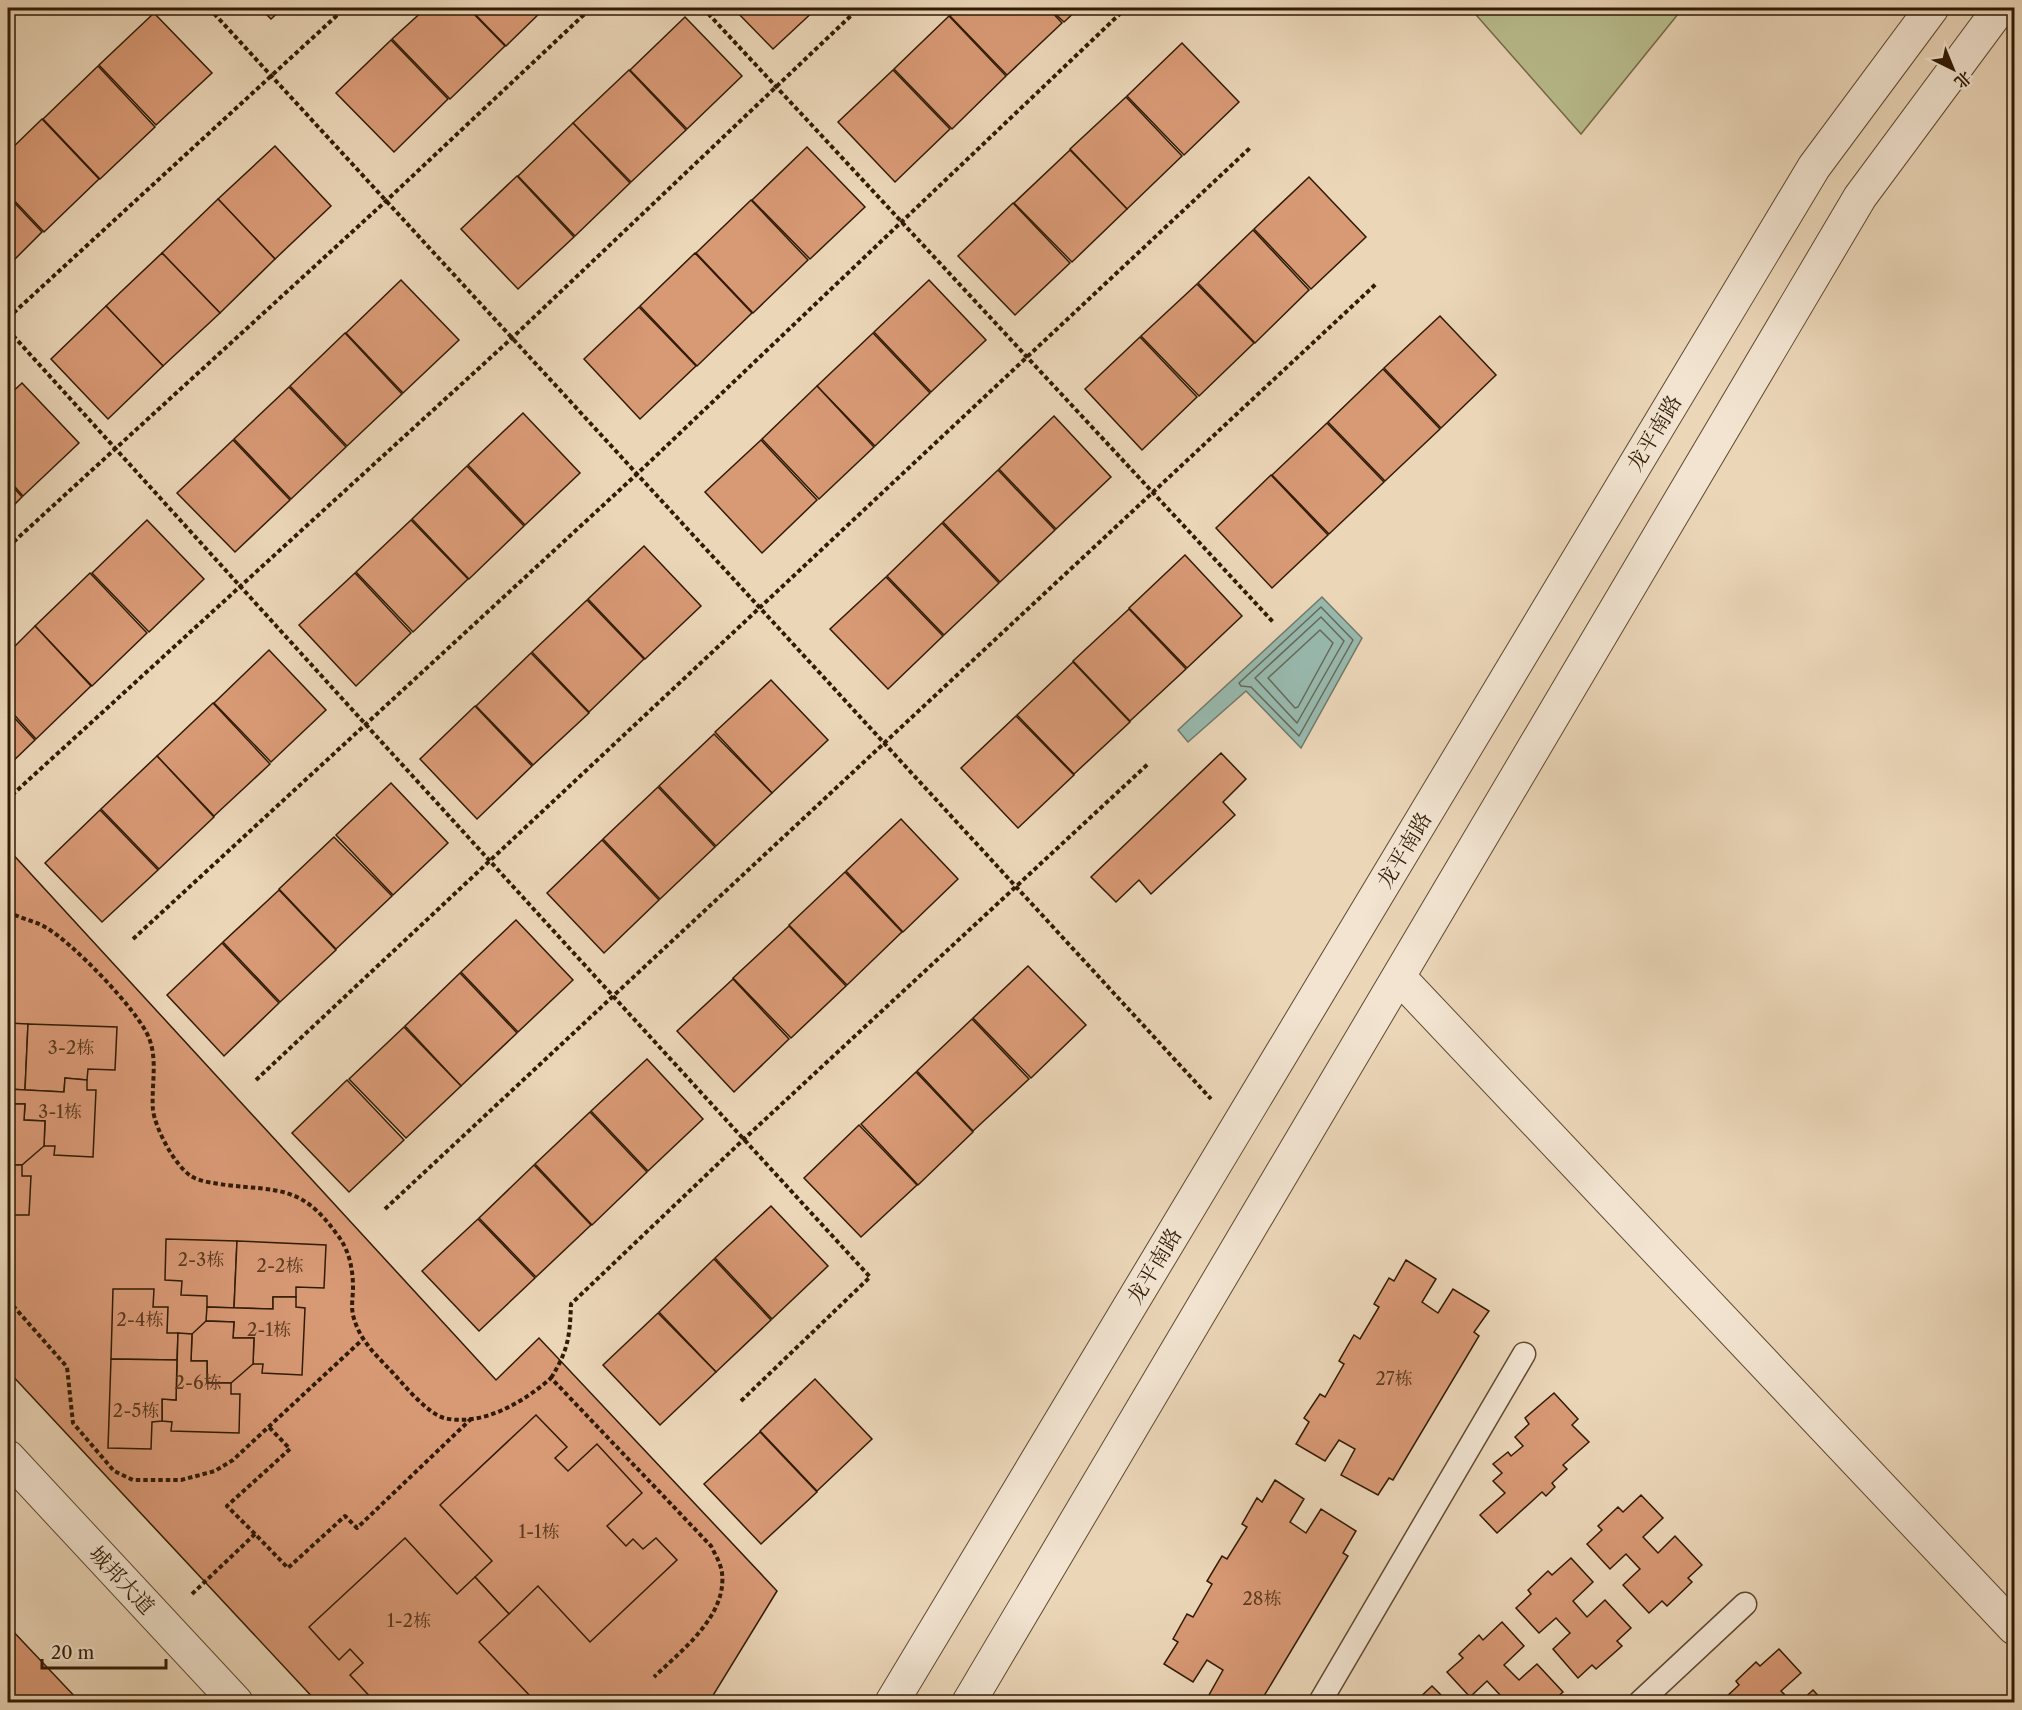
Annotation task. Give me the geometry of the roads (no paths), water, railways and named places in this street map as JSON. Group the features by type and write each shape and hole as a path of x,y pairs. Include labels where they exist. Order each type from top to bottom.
{"street":[{"name":"龙平南路","path":"892,1702 1814,167 1932,8"},
{"path":"969,1702 1860,197 2000,8"},
{"path":"1399,977 2014,1628"},
{"name":"城邦大道","path":"8,1457 236,1702"}],"lane":[{"path":"1320,1702 1524,1354"},
{"path":"1640,1702 1745,1604"}],"water":[{"path":"1322,597 1362,638 1301,748 1246,691 1188,742 1178,730"}]}
